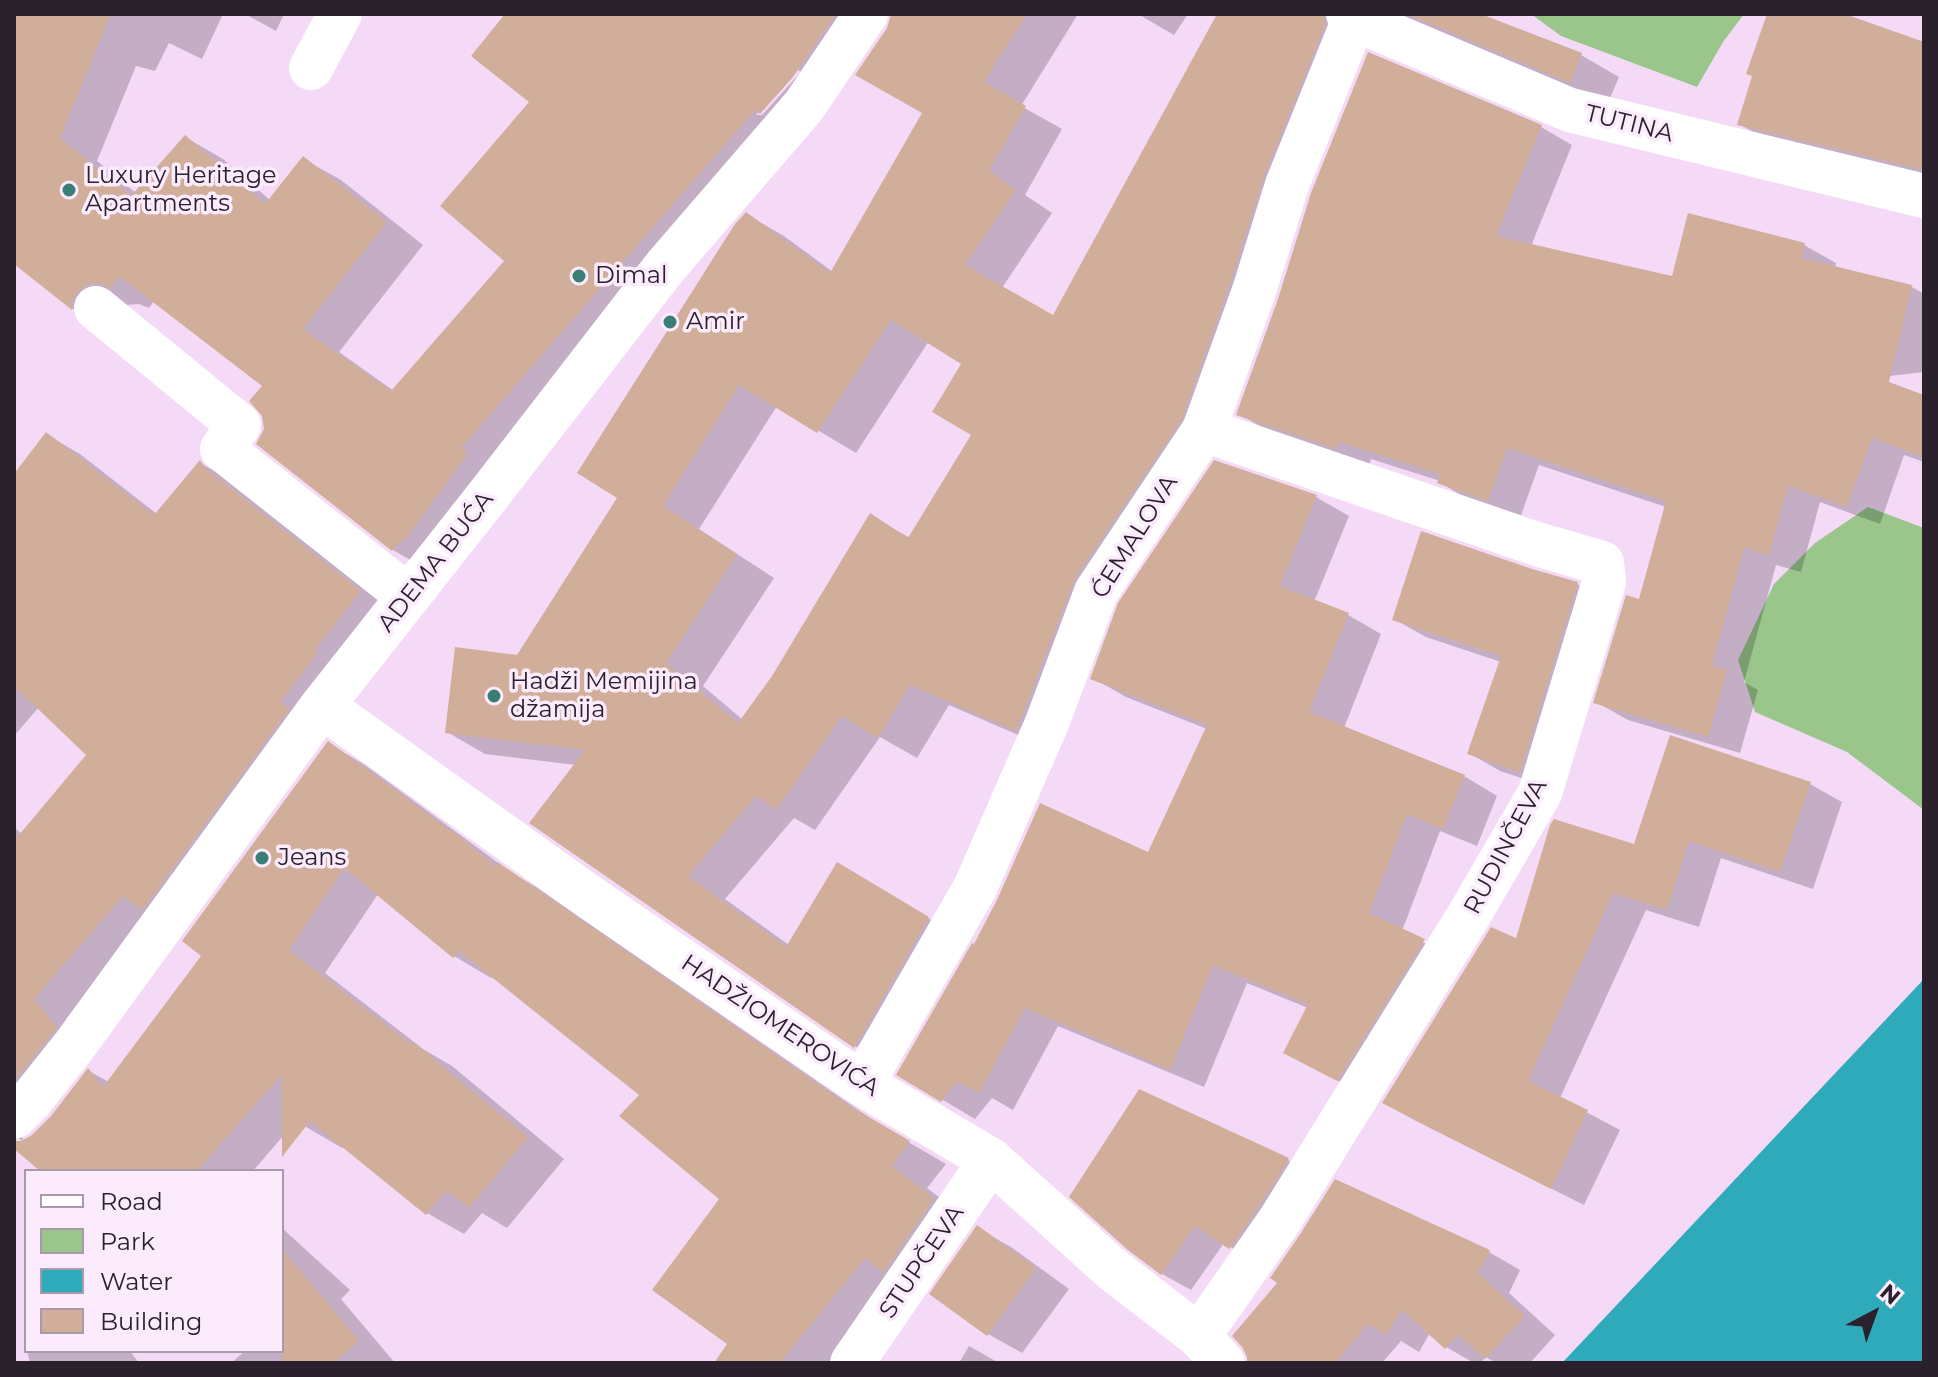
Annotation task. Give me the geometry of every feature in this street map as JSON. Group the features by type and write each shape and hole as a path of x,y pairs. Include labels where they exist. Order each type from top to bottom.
{"street":[{"path":"311,68 340,14"},
{"name":"ADEMA BUĆA","path":"14,1117 74,1046 322,706 665,267 804,106 866,14"},
{"name":"TUTINA","path":"1351,16 1570,110 1924,196"},
{"name":"ĆEMALOVA","path":"862,1084 975,888 1047,723 1096,592 1204,430 1254,291 1287,185 1351,16"},
{"path":"96,308 239,425 222,449 408,596"},
{"name":"RUDINČEVA","path":"1204,430 1540,545 1602,563 1604,582 1540,793 1469,915 1288,1207 1211,1350"},
{"name":"HADŽIOMEROVIĆA","path":"322,706 588,896 862,1084 991,1160 1112,1269 1211,1350"},
{"name":"STUPČEVA","path":"852,1363 991,1160"}],"green space":[{"path":"1531,14 1744,14 1723,42 1697,87 1561,36"},
{"path":"1868,507 1924,528 1924,810 1847,752 1755,712 1738,660 1774,584 1815,543"}],"water":[{"path":"1924,979 1924,1363 1562,1363"}],"building":[{"path":"14,14 111,14 60,138 131,196 185,135 265,204 303,156 387,222 303,329 391,391 504,261 440,206 529,102 471,56 505,14 836,14 792,78 760,114 755,110 461,448 468,453 404,541 401,540 392,551 256,444 264,429 262,416 249,401 262,386 119,276 111,288 99,283 88,284 77,292 72,310 14,264"},
{"path":"891,14 1027,14 984,82 1026,106 989,171 1016,190 965,265 1053,315 1217,14 1324,14 1325,24 1264,176 1182,419 1075,578 1016,731 910,685 878,738 842,716 776,810 756,796 688,876 786,947 837,862 929,917 854,1048 529,823 585,750 445,733 455,647 517,655 617,498 577,473 735,224 746,212 830,273 922,113 855,75 887,28","holes":["891,320 961,364 932,412 971,435 908,538 870,513 772,676 738,723 666,663 737,554 663,506 739,385 817,433"]},
{"path":"1407,14 1481,14 1582,53 1570,83"},
{"path":"1767,14 1845,14 1924,42 1924,170 1737,125 1752,76 1746,74"},
{"path":"1368,52 1542,125 1496,236 1672,276 1688,213 1805,243 1801,258 1912,285 1889,382 1924,395 1924,457 1872,438 1847,507 1788,486 1769,555 1744,548 1712,666 1727,670 1708,737 1593,703 1626,595 1639,599 1666,501 1507,448 1488,501 1437,483 1440,474 1339,442 1336,449 1236,415 1278,299 1311,193"},
{"path":"46,432 154,515 200,460 206,469 361,591 280,702 289,709 142,910 123,896 34,999 57,1027 14,1081 14,841 86,755 14,686 14,474"},
{"path":"1214,460 1317,495 1280,586 1349,613 1309,712 1465,775 1443,829 1407,814 1369,913 1425,939 1337,1081 1283,1053 1308,1004 1213,965 1170,1070 1025,1008 979,1093 957,1081 941,1102 896,1075 974,944 1040,803 1148,852 1207,725 1090,679 1118,603"},
{"path":"1421,531 1578,582 1520,772 1467,754 1501,656 1392,620"},
{"path":"1670,735 1811,782 1780,872 1689,841 1667,910 1613,893 1528,1081 1588,1110 1551,1189 1382,1103 1491,927 1516,938 1554,819 1634,844"},
{"path":"328,741 496,867 499,863 848,1105 910,1141 892,1166 934,1198 884,1272 865,1258 780,1363 714,1363 727,1344 652,1290 719,1199 619,1116 639,1095 459,951 453,958 344,868 289,950 412,1045 414,1042 528,1137 469,1208 447,1190 426,1215 310,1121 282,1157 282,1074 199,1169 38,1169 14,1149 14,1141 32,1135 88,1068 103,1087 201,956 182,941"},
{"path":"1139,1089 1289,1158 1229,1249 1195,1226 1161,1275 1069,1197"},
{"path":"1335,1179 1490,1250 1478,1273 1525,1316 1485,1359 1458,1334 1445,1349 1402,1310 1386,1335 1368,1324 1335,1363 1247,1363 1242,1347 1232,1336 1277,1283 1270,1278"},
{"path":"977,1225 1036,1268 987,1336 929,1294"},
{"path":"284,1251 359,1341 333,1363 282,1363"}],"place":[{"name":"Luxury Heritage Apartments","path":"69,190"},
{"name":"Dimal","path":"579,276"},
{"name":"Amir","path":"670,322"},
{"name":"Hadži Memijina džamija","path":"494,696"},
{"name":"Jeans","path":"262,858"}]}
